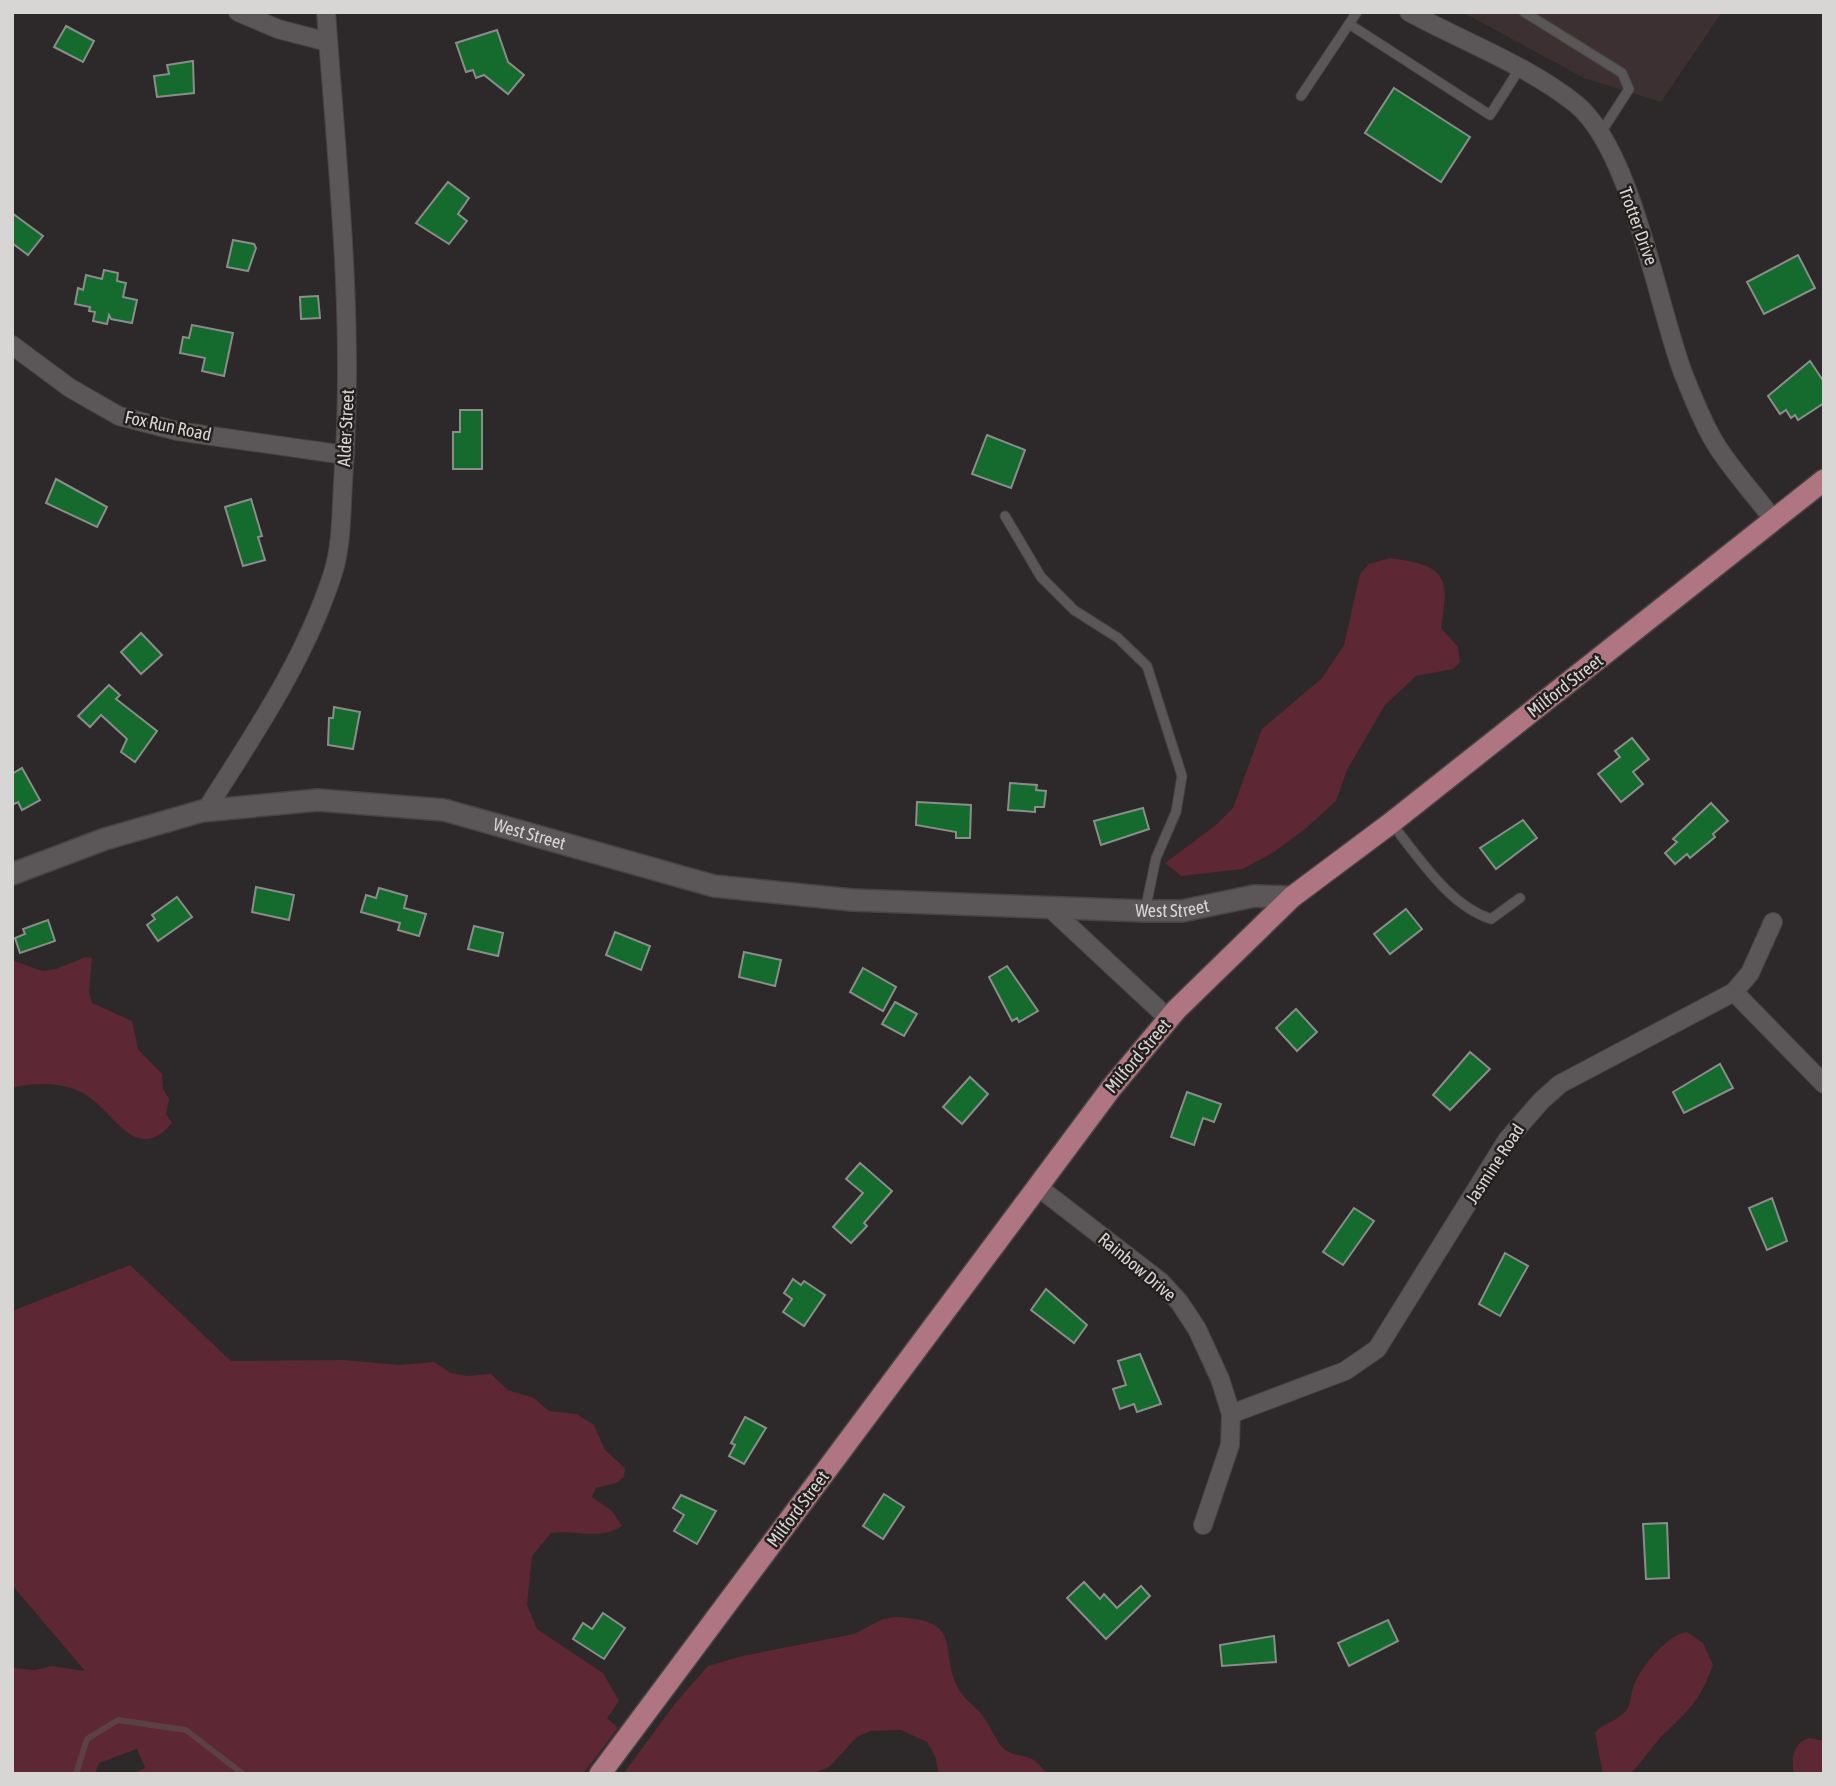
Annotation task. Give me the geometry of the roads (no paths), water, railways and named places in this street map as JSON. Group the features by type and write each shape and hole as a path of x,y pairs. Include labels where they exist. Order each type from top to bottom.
{"main road":[{"name":"Milford Street","path":"600,1774 1112,1087 1169,1019 1292,897 1391,823 1824,480"}],"street":[{"path":"238,12 278,29 328,42"},
{"name":"Alder Street","path":"206,810 279,696 312,631 334,570 345,455 349,351 338,139 326,12"},
{"name":"Trotter Drive","path":"1409,12 1520,68 1577,105 1600,134 1625,187 1657,280 1682,371 1711,438 1774,520"},
{"name":"Fox Run Road","path":"12,345 69,388 119,416 177,430 345,455"},
{"name":"West Street","path":"12,874 104,839 206,810 318,800 444,810 714,886 852,900 1052,910 1182,911 1254,896 1292,897"},
{"path":"1052,910 1169,1019"},
{"name":"Jasmine Road","path":"1231,1415 1345,1371 1377,1349 1507,1140 1541,1101 1560,1084 1734,992 1750,973 1773,922"},
{"path":"1734,992 1824,1084"},
{"name":"Rainbow Drive","path":"1038,1187 1161,1282 1180,1303 1209,1354 1231,1415 1230,1445 1203,1525"}],"lane":[{"path":"1301,96 1357,12"},
{"path":"1524,12 1622,74 1629,89 1600,134"},
{"path":"1349,24 1490,116 1520,68"},
{"path":"1005,516 1041,577 1074,610 1118,638 1147,666 1182,776 1176,812 1156,858 1145,911"},
{"path":"1391,823 1448,891 1474,913 1491,919 1520,898"}],"waterway":[{"path":"76,1774 87,1739 118,1720 186,1730 243,1774"}]}
